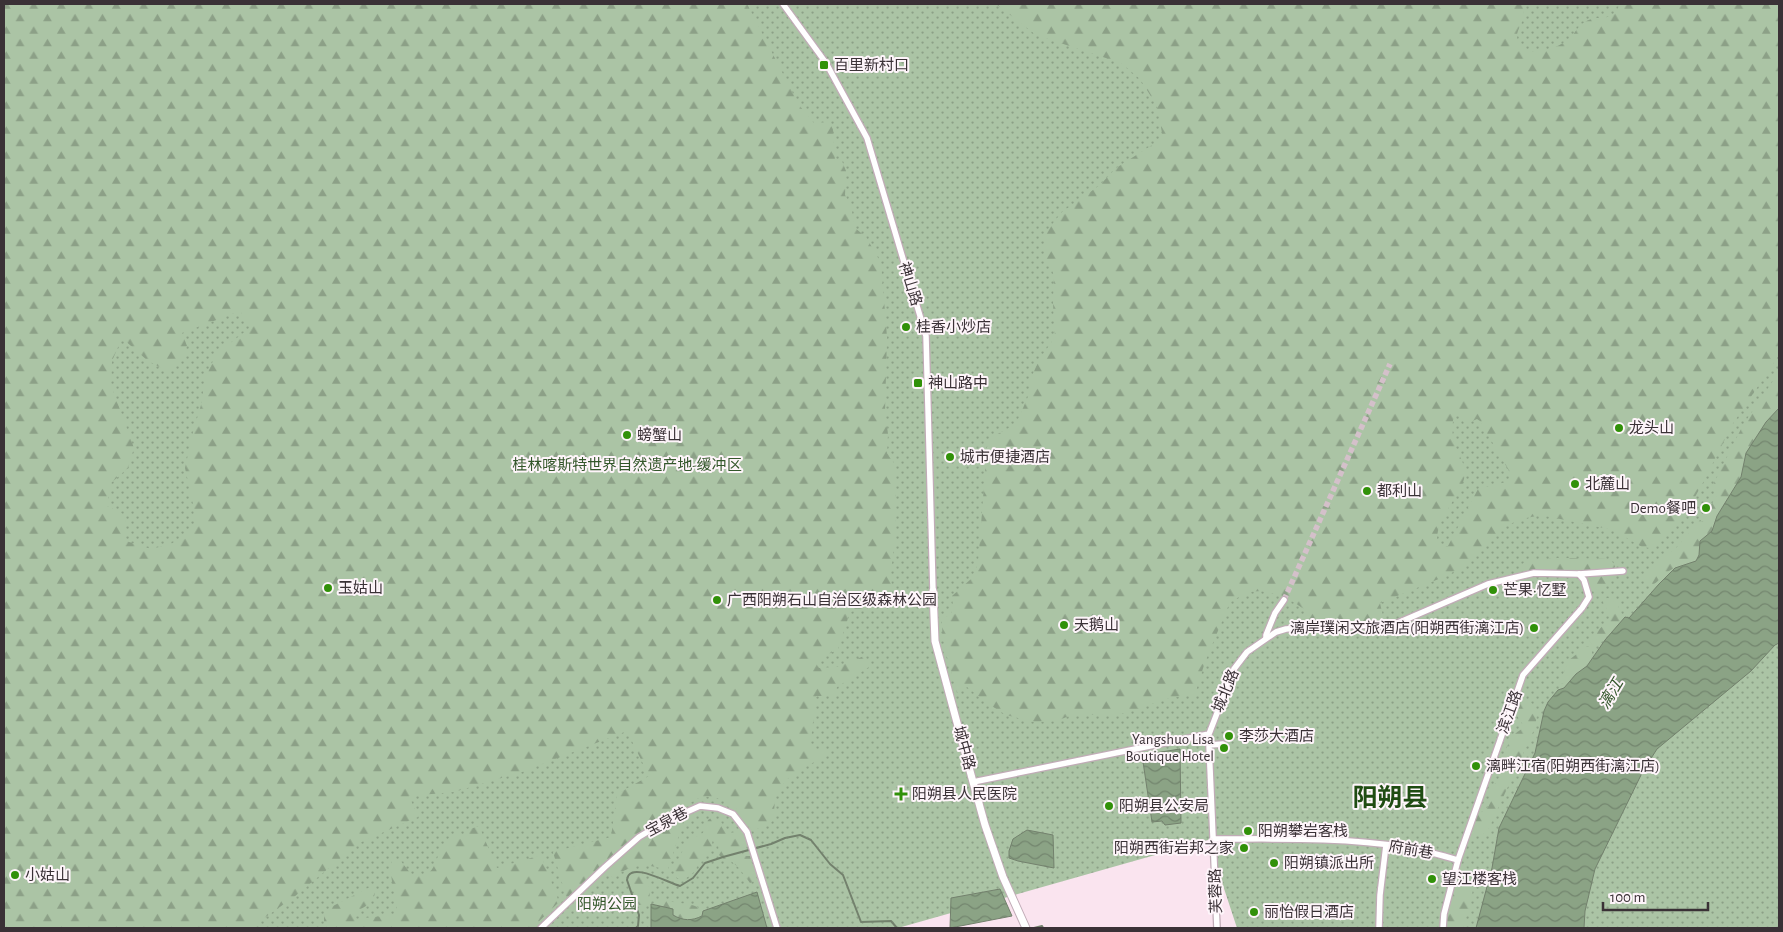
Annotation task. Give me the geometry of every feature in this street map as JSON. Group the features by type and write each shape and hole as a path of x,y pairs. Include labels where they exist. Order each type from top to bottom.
{"street":[{"name":"神山路","path":"783,4 826,63 867,138 926,336 933,592"},
{"name":"城北路","path":"1208,734 1234,669 1247,652 1266,638 1286,629 1324,626 1393,625 1488,584 1534,573 1579,574 1623,571"},
{"name":"滨江路","path":"1443,928 1444,914 1458,860 1523,675 1582,608 1589,597 1584,580 1579,574"},
{"name":"城中路","path":"933,592 935,641 973,782 1003,877 1026,928"},
{"path":"1266,638 1275,613 1284,600"},
{"path":"973,782 1208,734"},
{"name":"芙蓉路","path":"1208,734 1217,928"},
{"path":"1217,928 1209,744 1222,744"},
{"name":"宝泉巷","path":"541,928 639,837 664,822 700,806 718,808 733,814 747,832 777,928"},
{"name":"府前巷","path":"1214,839 1325,841 1386,845 1416,849 1458,860"},
{"path":"1379,928 1380,895 1386,845"}],"green space":[{"name":"桂林喀斯特世界自然遗产地-缓冲区","path":"4,4 1779,4 1779,928 1237,928 1208,840 898,928 4,928"},
{"path":"4,4 747,4 799,105 814,123 830,122 833,129 835,160 842,161 846,171 845,195 851,206 855,228 866,237 881,263 887,337 885,411 888,434 887,453 894,463 896,501 891,573 892,599 850,612 838,649 816,661 818,668 837,667 864,656 869,667 837,687 833,696 816,696 810,748 827,750 827,756 810,764 787,779 779,790 773,819 767,826 752,830 740,812 728,802 714,797 700,798 672,811 639,833 609,858 567,900 553,852 611,837 617,794 649,776 627,731 522,772 454,792 409,796 418,817 359,843 294,897 250,928 4,928","holes":["240,311 251,327 216,354 205,379 201,405 185,468 193,504 195,528 171,544 151,549 126,541 125,515 107,506 111,483 128,468 134,448 111,385 112,361 122,338 148,361 169,372 181,361 187,346 182,333"]},
{"path":"996,4 1522,4 1524,15 1517,38 1522,47 1535,52 1558,46 1571,37 1583,23 1609,17 1620,4 1779,4 1779,355 1732,425 1691,504 1667,533 1650,548 1642,547 1613,530 1541,515 1521,519 1504,527 1464,566 1446,576 1380,603 1384,621 1307,622 1304,609 1284,596 1261,591 1248,592 1230,602 1205,662 1195,694 1170,698 1121,714 1071,715 1057,721 1034,722 1006,715 967,687 957,693 945,647 942,619 951,614 953,606 952,596 971,579 978,564 987,447 994,436 1016,424 1030,392 1031,378 1039,360 1055,337 1054,276 1046,260 1045,233 1062,212 1100,185 1116,168 1163,138 1157,106 1140,79 1121,63 1036,35","holes":["1456,416 1461,416 1464,423 1477,419 1480,421 1513,478 1510,481 1478,489 1448,546 1443,547 1437,542 1440,525 1461,487 1465,474 1453,437 1453,420"]},
{"path":"1779,372 1779,408 1766,422 1746,453 1741,477 1717,516 1712,531 1700,541 1699,555 1696,561 1672,569 1654,584 1646,585 1644,576 1647,572 1677,547 1700,520 1703,522 1719,492 1712,487 1743,425"},
{"path":"1558,558 1610,559 1615,567 1608,575 1611,579 1599,591 1582,588 1582,581 1586,576 1585,571 1582,569 1527,572 1521,570 1521,565 1526,561"},
{"path":"1608,598 1618,606 1623,619 1597,645 1592,645 1589,640 1609,619 1609,613 1603,602 1604,599"},
{"path":"1587,646 1591,648 1593,657 1575,676 1566,683 1561,683 1569,660"},
{"path":"1524,698 1535,708 1537,717 1533,732 1489,828 1482,834 1472,835 1470,833 1477,814 1489,806 1491,786 1498,782 1508,745 1515,734 1524,727 1516,714 1516,702"},
{"path":"678,818 683,822 668,869 650,866 633,867 614,879 607,871 631,848"},
{"path":"711,818 720,821 730,833 741,831 745,833 747,843 740,850 740,854 750,856 756,880 750,883 739,868 731,861 728,863 719,855 718,841 714,838 712,839 712,848 698,861 696,869 692,874 683,880 677,878 674,874 684,848 690,841 703,833 708,820"},
{"path":"479,826 497,868 541,855 559,902 532,928 328,928 324,922 324,914 331,907 372,886 375,889 375,894 372,901 355,912 355,919 394,915 397,910 392,878 392,861 399,859 412,875 428,873 432,870 441,848 449,838 467,834 470,829"},
{"path":"1460,863 1467,868 1471,875 1473,884 1471,902 1463,928 1446,928 1446,914"},
{"path":"639,875 648,883 650,897 648,905 639,905 630,882 630,878"},
{"path":"663,899 699,908 703,911 702,916 688,920 677,918 673,916 673,909 659,906 659,902"}],"water":[{"name":"漓江","path":"1779,408 1779,643 1751,671 1657,749 1643,771 1595,869 1585,911 1584,928 1476,928 1492,868 1499,828 1535,753 1544,711 1548,702 1558,690 1564,688 1576,674 1587,666 1605,640 1625,617 1629,618 1675,568 1696,561 1699,555 1700,541 1712,531 1717,516 1741,477 1746,453 1766,422"},
{"path":"1180,749 1181,823 1165,825 1162,821 1152,822 1142,755"},
{"path":"1027,830 1053,835 1054,868 1009,858 1013,839"},
{"path":"1000,889 1012,916 950,928 951,898"},
{"path":"757,892 767,928 651,928 651,904 673,909 673,915 680,918 695,919 702,916 703,911"}],"waterway":[{"path":"636,928 639,915 627,880 629,874 634,872 650,874 680,886 693,878 705,863 800,835 811,840 830,864 843,875 861,922 891,921 897,928"},
{"path":"1034,928 1042,926 1043,928"}],"tunnel":[{"path":"1284,600 1390,364"}],"place":[{"name":"百里新村口","path":"824,65"},
{"name":"桂香小炒店","path":"906,327"},
{"name":"神山路中","path":"918,383"},
{"name":"龙头山","path":"1619,428"},
{"name":"螃蟹山","path":"627,435"},
{"name":"城市便捷酒店","path":"950,457"},
{"name":"北麓山","path":"1575,484"},
{"name":"都利山","path":"1367,491"},
{"name":"Demo餐吧","path":"1706,508"},
{"name":"玉姑山","path":"328,588"},
{"name":"芒果·忆墅","path":"1493,590"},
{"name":"广西阳朔石山自治区级森林公园","path":"717,600"},
{"name":"天鹅山","path":"1064,625"},
{"name":"漓岸璞闲文旅酒店(阳朔西街漓江店)","path":"1534,628"},
{"name":"李莎大酒店","path":"1229,736"},
{"name":"Yangshuo Lisa Boutique Hotel","path":"1224,748"},
{"name":"漓畔江宿(阳朔西街漓江店)","path":"1476,766"},
{"name":"阳朔县人民医院","path":"901,794"},
{"name":"阳朔县公安局","path":"1109,806"},
{"name":"阳朔攀岩客栈","path":"1248,831"},
{"name":"阳朔西街岩邦之家","path":"1244,848"},
{"name":"阳朔镇派出所","path":"1274,863"},
{"name":"小姑山","path":"15,875"},
{"name":"望江楼客栈","path":"1432,879"},
{"name":"丽怡假日酒店","path":"1254,912"}],"district":[{"name":"阳朔县","path":"1390,798"}],"park label":[{"name":"阳朔公园","path":"607,904"}]}
